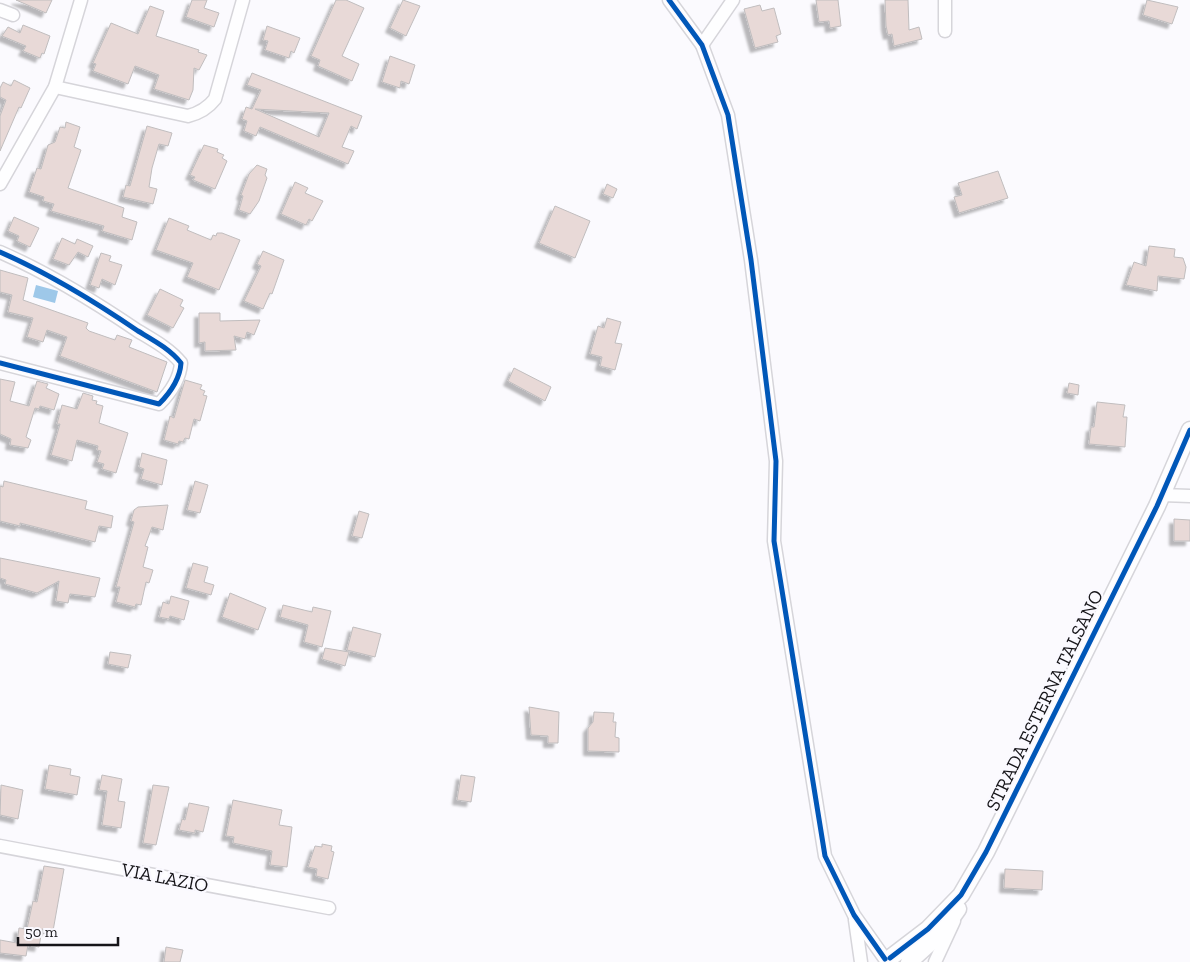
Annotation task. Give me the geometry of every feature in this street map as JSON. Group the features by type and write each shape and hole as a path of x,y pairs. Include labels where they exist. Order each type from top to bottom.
{"street":[{"path":"0,184 55,87 81,0"},
{"path":"55,87 188,116 197,113 209,107 215,99 243,0"},
{"path":"669,0 702,45 728,115 751,260 776,462 774,541 824,856 854,915 888,960"},
{"path":"702,45 733,0"},
{"path":"945,0 945,31"},
{"path":"0,10 13,16"},
{"path":"0,252 38,269 126,323 174,355 181,363 180,372 167,396 159,404 0,363"},
{"name":"STRADA ESTERNA TALSANO","path":"888,960 928,929 961,895 986,852 1162,495 1190,430"},
{"path":"1162,495 1190,496"},
{"name":"VIA LAZIO","path":"0,846 329,908"},
{"name":"STRADA ESTERNA TALSANO","path":"909,962 942,933 957,912 961,895"},
{"path":"935,962 950,934 957,912"},
{"path":"854,915 861,962"}],"water":[{"path":"36,285 58,291 55,303 33,297"}],"building":[{"path":"16,0 52,0 46,13"},
{"path":"192,0 207,0 204,8 219,13 214,27 186,17"},
{"path":"336,0 346,0 364,8 342,56 359,64 352,81 318,66 320,60 311,56"},
{"path":"403,0 420,6 406,36 390,28"},
{"path":"816,0 838,0 841,26 830,28 829,21 819,22"},
{"path":"885,0 908,0 909,30 919,27 922,39 894,46 892,34 888,35 886,26"},
{"path":"1147,0 1178,7 1172,24 1143,15"},
{"path":"760,5 762,11 774,8 781,34 776,36 778,42 755,48 744,9"},
{"path":"150,6 164,11 156,36 199,50 198,52 207,55 199,70 194,68 193,90 189,100 154,89 159,75 135,66 128,84 93,71 96,64 93,63 111,23 138,34"},
{"path":"23,25 50,36 44,54 42,53 40,58 23,51 26,46 2,36 8,27 20,33"},
{"path":"267,26 300,38 294,53 291,51 289,58 265,50 268,41 263,40"},
{"path":"390,56 415,65 409,84 401,81 400,88 382,82"},
{"path":"252,73 362,116 357,129 351,126 342,147 354,151 348,164 260,127 256,136 244,131 247,121 242,119 246,107 252,109 261,90 247,85","holes":["255,109 329,113 319,137"]},
{"path":"14,80 30,88 21,108 19,107 0,151 0,116 6,100 0,97 0,88 3,82 11,86"},
{"path":"66,122 80,127 74,147 81,150 68,188 124,208 122,217 137,222 132,240 102,231 104,226 51,211 54,204 43,201 44,197 29,192 37,168 41,169 48,145 55,142 60,127 65,128"},
{"path":"147,126 172,133 168,146 159,144 152,168 149,187 157,189 153,204 123,197 126,185 130,186"},
{"path":"204,145 218,149 217,152 224,155 222,158 227,161 215,189 193,180 195,177 190,175"},
{"path":"257,165 267,169 265,175 267,178 259,201 250,214 239,210 243,196 241,195 249,174"},
{"path":"998,171 1008,198 959,213 954,197 962,195 958,183"},
{"path":"295,182 308,188 305,193 323,201 312,221 309,219 306,225 281,214"},
{"path":"607,184 617,189 613,198 603,194"},
{"path":"555,206 590,221 575,258 539,243"},
{"path":"14,217 39,228 30,247 17,241 19,236 8,231"},
{"path":"169,218 189,226 187,230 211,240 213,235 216,236 217,233 222,233 240,240 219,290 187,277 193,263 156,250"},
{"path":"62,238 75,244 77,239 93,246 88,257 78,252 69,265 53,259"},
{"path":"1149,246 1175,249 1174,257 1183,258 1186,267 1184,279 1158,276 1157,291 1126,285 1134,262 1146,266"},
{"path":"263,251 284,260 272,294 270,293 263,309 244,301 261,266 257,264"},
{"path":"101,253 111,256 109,261 122,265 115,285 102,279 99,288 90,285"},
{"path":"0,270 28,278 23,300 88,323 86,328 89,331 115,340 117,335 132,340 129,347 167,362 157,392 60,356 67,337 47,330 43,342 27,337 33,318 8,312 12,295 0,292"},
{"path":"160,289 183,300 180,306 184,308 173,328 147,315"},
{"path":"199,313 220,313 220,321 260,320 254,335 247,332 245,339 234,336 236,350 205,351 205,342 199,343"},
{"path":"607,318 621,322 615,343 622,344 615,370 600,366 602,357 590,354 598,326 604,328"},
{"path":"514,368 551,387 545,401 508,381"},
{"path":"0,379 15,382 10,401 29,406 37,381 48,384 46,388 59,394 54,410 40,406 39,409 35,408 26,437 31,440 28,448 10,445 11,439 0,434"},
{"path":"185,380 202,385 200,389 205,391 203,395 207,396 200,421 194,419 189,439 185,438 183,442 179,441 178,444 164,440 170,416 174,418"},
{"path":"1069,383 1079,385 1078,395 1067,393"},
{"path":"83,393 93,396 92,400 97,401 96,404 103,406 99,423 128,433 116,473 102,469 104,464 97,462 101,451 97,450 98,446 77,440 72,461 51,455 60,424 57,424 62,405 77,409"},
{"path":"1097,402 1125,405 1123,417 1127,417 1125,447 1089,444 1091,427 1094,427"},
{"path":"142,453 167,460 162,485 141,479 144,469 139,467"},
{"path":"4,481 87,501 85,509 113,516 111,528 99,526 95,542 20,523 20,526 0,521 0,486 3,487"},
{"path":"195,481 208,485 200,513 187,510"},
{"path":"168,505 163,530 152,527 145,546 148,547 143,567 153,570 149,583 146,582 141,605 136,604 135,607 116,602 120,587 116,587 134,522 131,521 134,510 138,507"},
{"path":"359,511 369,514 362,538 352,536"},
{"path":"1174,519 1190,520 1190,541 1174,541"},
{"path":"0,558 100,578 95,597 70,594 68,603 56,601 59,581 37,593 5,584 6,580 0,578"},
{"path":"193,563 208,567 204,582 214,585 211,595 186,588"},
{"path":"230,593 266,608 258,630 222,617"},
{"path":"171,596 189,601 184,620 170,616 169,619 159,617 163,602 169,604"},
{"path":"283,605 312,612 313,607 331,611 322,647 304,642 308,625 280,617"},
{"path":"353,627 381,634 375,657 347,650"},
{"path":"325,648 349,652 345,666 322,659"},
{"path":"110,652 131,655 128,668 108,664"},
{"path":"529,707 559,712 558,743 548,743 548,736 531,735"},
{"path":"594,712 614,713 613,722 616,722 615,737 619,738 619,752 588,751 588,728 593,722"},
{"path":"49,765 71,769 70,775 80,777 77,795 45,789"},
{"path":"102,775 122,779 118,801 125,802 121,828 102,825 107,791 99,790"},
{"path":"461,775 475,777 471,802 457,800"},
{"path":"1,785 23,790 18,819 0,815"},
{"path":"153,785 169,787 156,845 143,843"},
{"path":"233,800 282,810 279,825 292,827 287,867 270,865 272,851 233,843 234,837 226,836"},
{"path":"189,803 209,807 203,832 195,830 195,833 179,830 182,819 185,820"},
{"path":"322,844 332,846 331,851 334,852 328,879 316,876 317,869 308,867 315,846 322,847"},
{"path":"44,866 64,869 53,931 42,929 39,947 28,945 26,956 0,953 0,940 17,943 19,928 27,929 33,901 37,902"},
{"path":"1005,869 1043,871 1042,890 1004,888"},
{"path":"166,947 183,950 180,962 164,962"}],"cycle path":[{"path":"669,0 702,45 728,115 751,260 776,461 774,541 825,856 854,915 885,959"},
{"path":"0,252 36,269 88,298 161,345 181,363 174,385 159,404 0,363"},
{"path":"890,958 928,929 961,895 986,852 1157,506 1190,430"}]}
